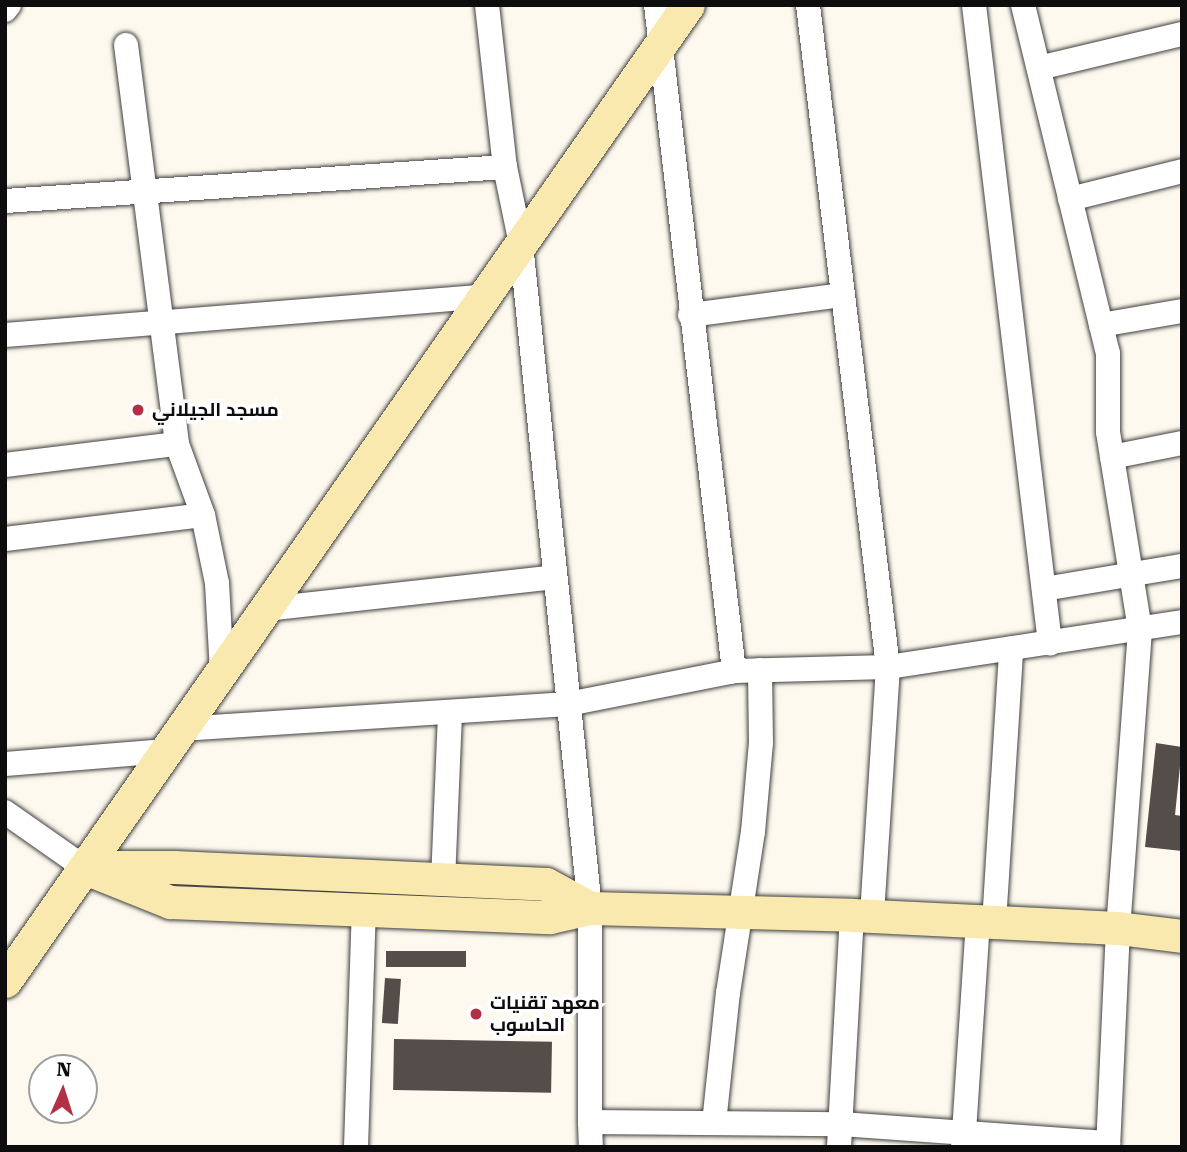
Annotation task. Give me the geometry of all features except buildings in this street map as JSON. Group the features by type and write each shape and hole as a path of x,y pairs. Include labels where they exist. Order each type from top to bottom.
{"street":[{"path":"5,10 9,5"},
{"path":"487,5 505,167 521,244 590,908 590,1135 714,1123 840,1135 1108,1145 1118,928 1140,630 1112,457 1108,353 1023,5"},
{"path":"656,5 690,315 734,671"},
{"path":"5,981 688,5"},
{"path":"808,5 888,667 840,1135"},
{"path":"974,5 1050,643"},
{"path":"1039,68 1182,34"},
{"path":"126,46 177,444 203,515 217,583 222,673"},
{"path":"5,201 505,167"},
{"path":"1070,199 1182,172"},
{"path":"690,315 841,295"},
{"path":"5,335 485,296"},
{"path":"1101,325 1182,311"},
{"path":"1112,457 1182,443"},
{"path":"5,465 177,444"},
{"path":"5,539 203,515"},
{"path":"1044,589 1131,577 1182,566"},
{"path":"265,609 554,577"},
{"path":"5,764 174,740 450,712 568,704 734,671 888,667 1182,622"},
{"path":"964,1140 1011,649"},
{"path":"714,1123 761,743 760,670"},
{"path":"443,881 450,712"},
{"path":"5,812 85,867 170,902 364,912 550,917 590,908 862,916 1118,928 1182,936"},
{"path":"85,867 174,867 546,884 590,908"},
{"path":"356,1147 364,912"}],"place":[{"name":"مسجد الجيلاني","path":"138,410"},
{"name":"معهد تقنيات الحاسوب","path":"476,1014"}]}
